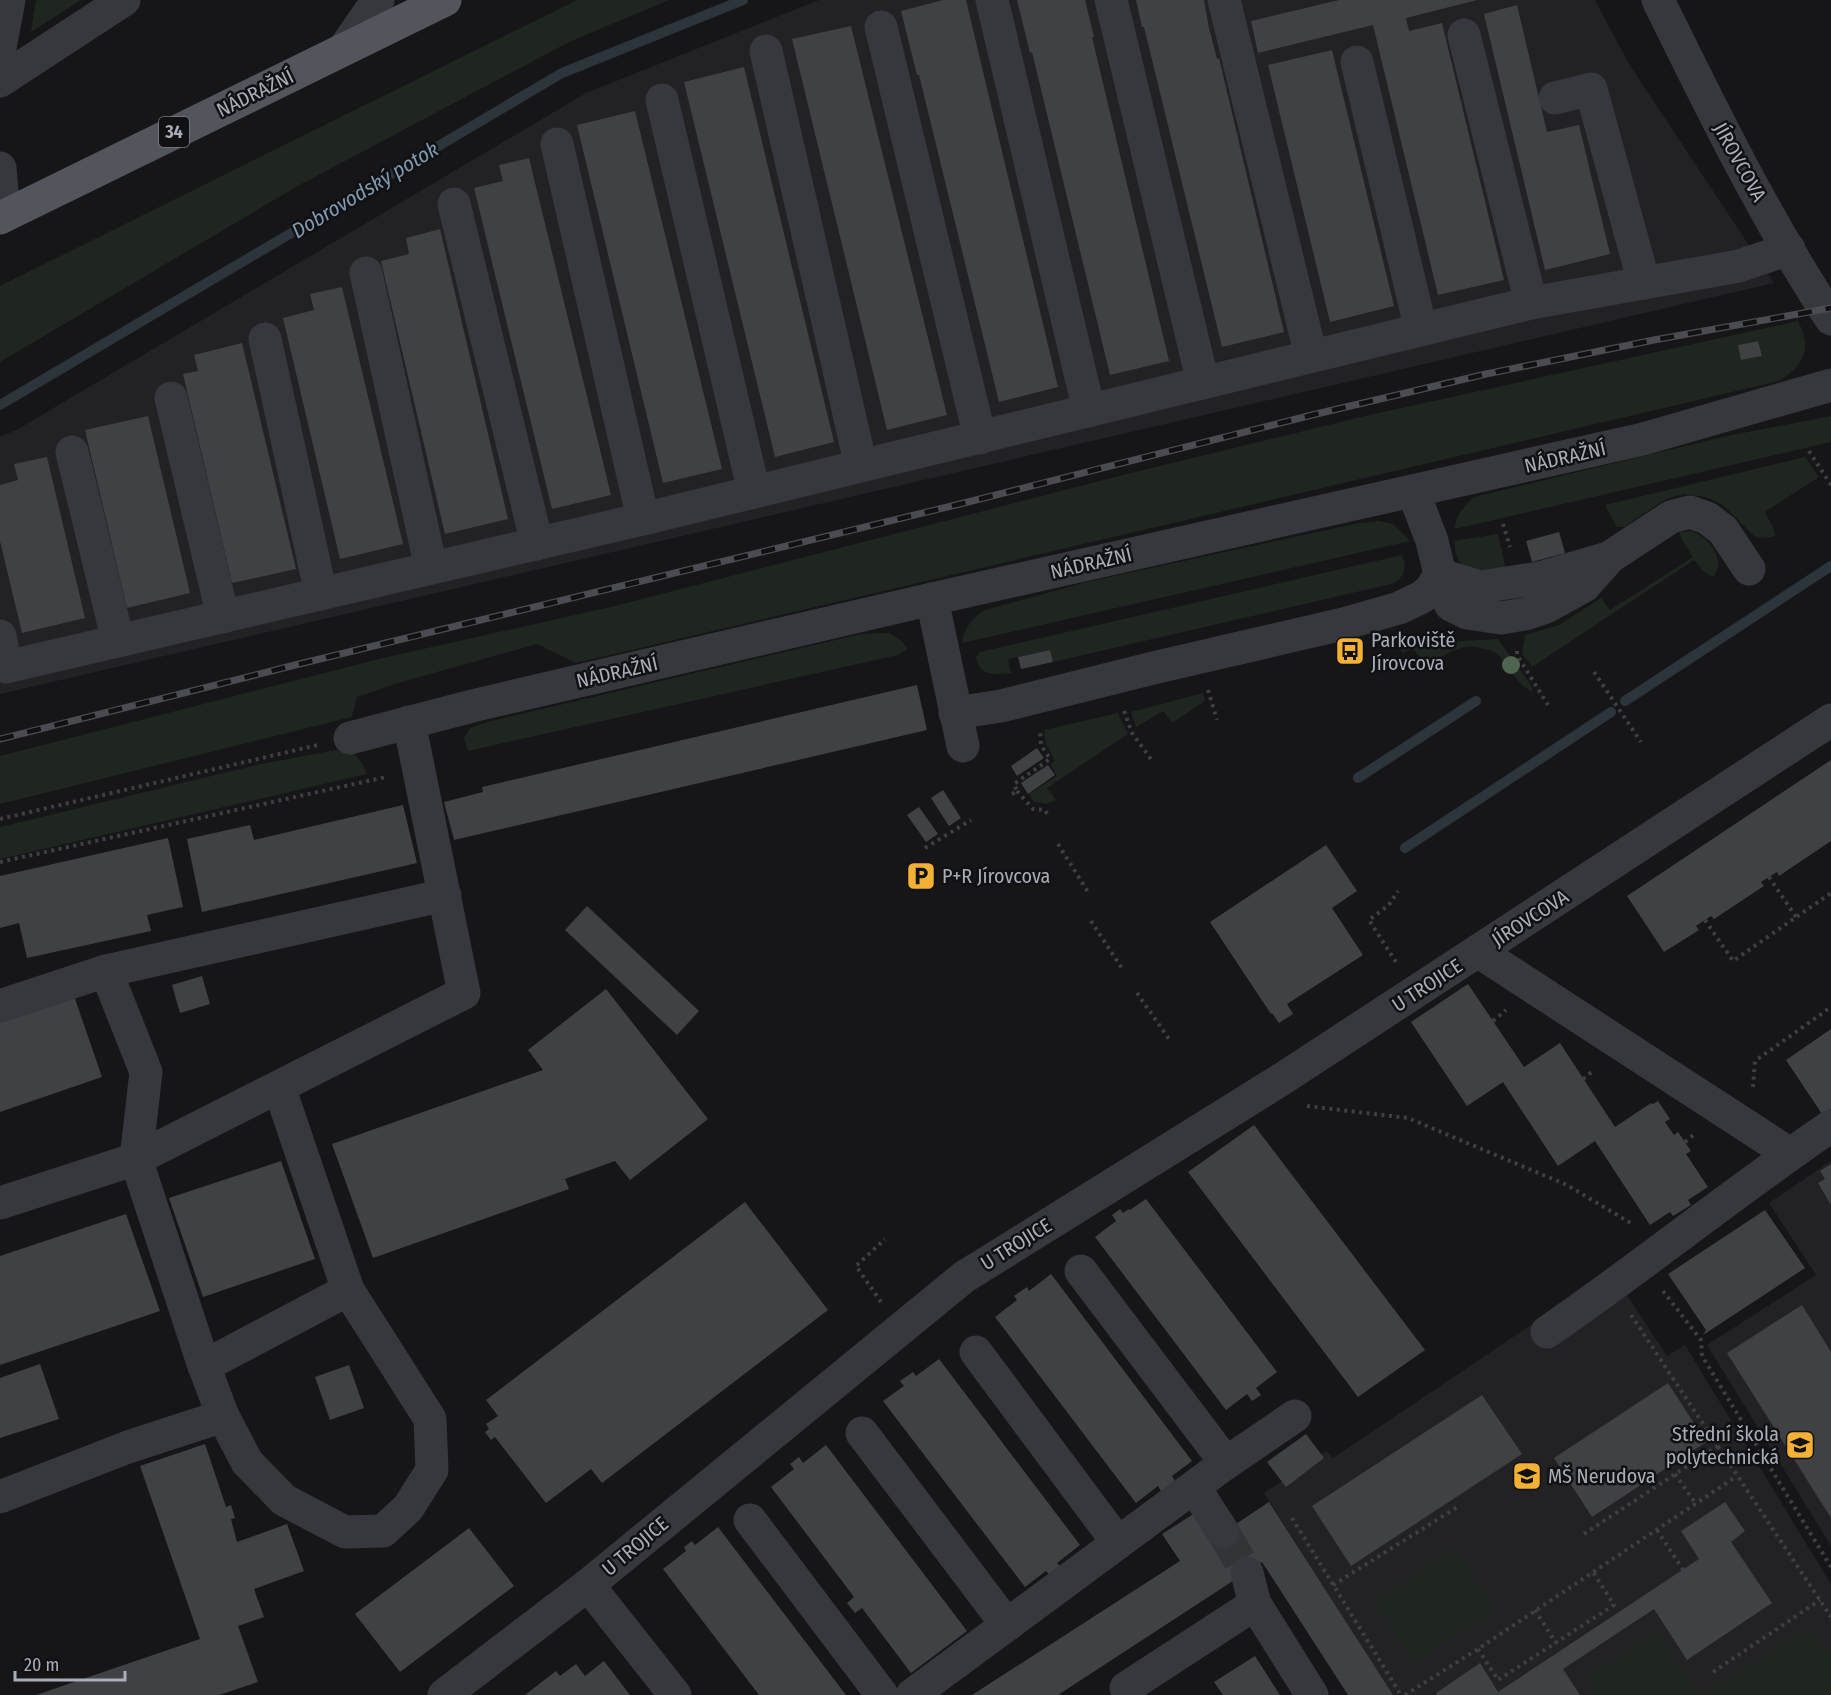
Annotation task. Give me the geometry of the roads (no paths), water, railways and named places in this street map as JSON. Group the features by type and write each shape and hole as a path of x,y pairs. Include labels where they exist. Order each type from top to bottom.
{"main road":[{"name":"NÁDRAŽNÍ","path":"2,216 445,0"}],"street":[{"path":"0,48 9,0"},
{"path":"0,81 124,0"},
{"path":"344,49 378,0"},
{"path":"992,0 1089,411"},
{"path":"1111,0 1203,383"},
{"name":"JÍROVCOVA","path":"1658,0 1714,114 1831,319"},
{"path":"1231,2 1311,356"},
{"path":"881,27 980,438"},
{"path":"1464,35 1531,303"},
{"path":"766,51 861,466"},
{"path":"1357,62 1421,330"},
{"path":"1555,98 1591,89 1644,283"},
{"path":"662,100 754,492"},
{"path":"556,144 644,519"},
{"path":"0,168 2,216"},
{"path":"454,204 537,544"},
{"path":"0,636 6,667 644,519 1531,303 1739,266 1789,249"},
{"path":"366,273 431,568"},
{"path":"265,339 321,594"},
{"name":"NÁDRAŽNÍ","path":"350,738 409,722 932,599 1643,439 1831,385"},
{"path":"171,398 223,617"},
{"path":"72,452 118,641"},
{"path":"955,713 1001,706 1365,618 1399,608 1422,597 1431,589 1440,575 1432,541 1413,491"},
{"path":"1440,575 1481,587 1539,578 1610,557 1671,517 1690,512 1707,518 1723,530 1749,569"},
{"path":"932,599 963,746"},
{"name":"JÍROVCOVA","path":"1790,1154 1479,952 1831,720"},
{"path":"0,1203 136,1159 464,993 409,722"},
{"path":"0,1006 106,970 445,895"},
{"name":"U TROJICE","path":"444,1695 588,1585 964,1277 1250,1100 1479,952"},
{"path":"106,970 146,1072 136,1159 204,1366 223,1416 247,1462 284,1500 345,1532 383,1531 408,1508 432,1470 430,1419 348,1290 279,1087"},
{"path":"1547,1332 1831,1126"},
{"path":"1081,1271 1226,1463"},
{"path":"204,1366 348,1290"},
{"path":"976,1353 1118,1543"},
{"path":"0,1497 128,1447 223,1416"},
{"path":"912,1695 1226,1463 1295,1416"},
{"path":"862,1433 1006,1625"},
{"path":"1194,1487 1224,1532"},
{"path":"750,1520 882,1695"},
{"path":"1247,1573 1255,1604 1312,1695"},
{"name":"U TROJICE","path":"588,1585 675,1695"},
{"path":"1130,1695 1126,1688 1255,1604"}],"waterway":[{"name":"Dobrovodský potok","path":"0,405 562,73 743,0"},
{"path":"1625,701 1831,566"},
{"path":"1358,778 1476,701"},
{"path":"1405,848 1611,712"}],"tunnel":[{"path":"1223,1532 1247,1573"}],"railway":[{"path":"0,739 1486,374 1654,340 1831,308"}],"place":[{"name":"Parkoviště Jírovcova","path":"1350,651"},
{"name":"P+R Jírovcova","path":"921,876"},
{"name":"Střední škola polytechnická","path":"1800,1445"},
{"name":"MŠ Nerudova","path":"1527,1476"}]}
